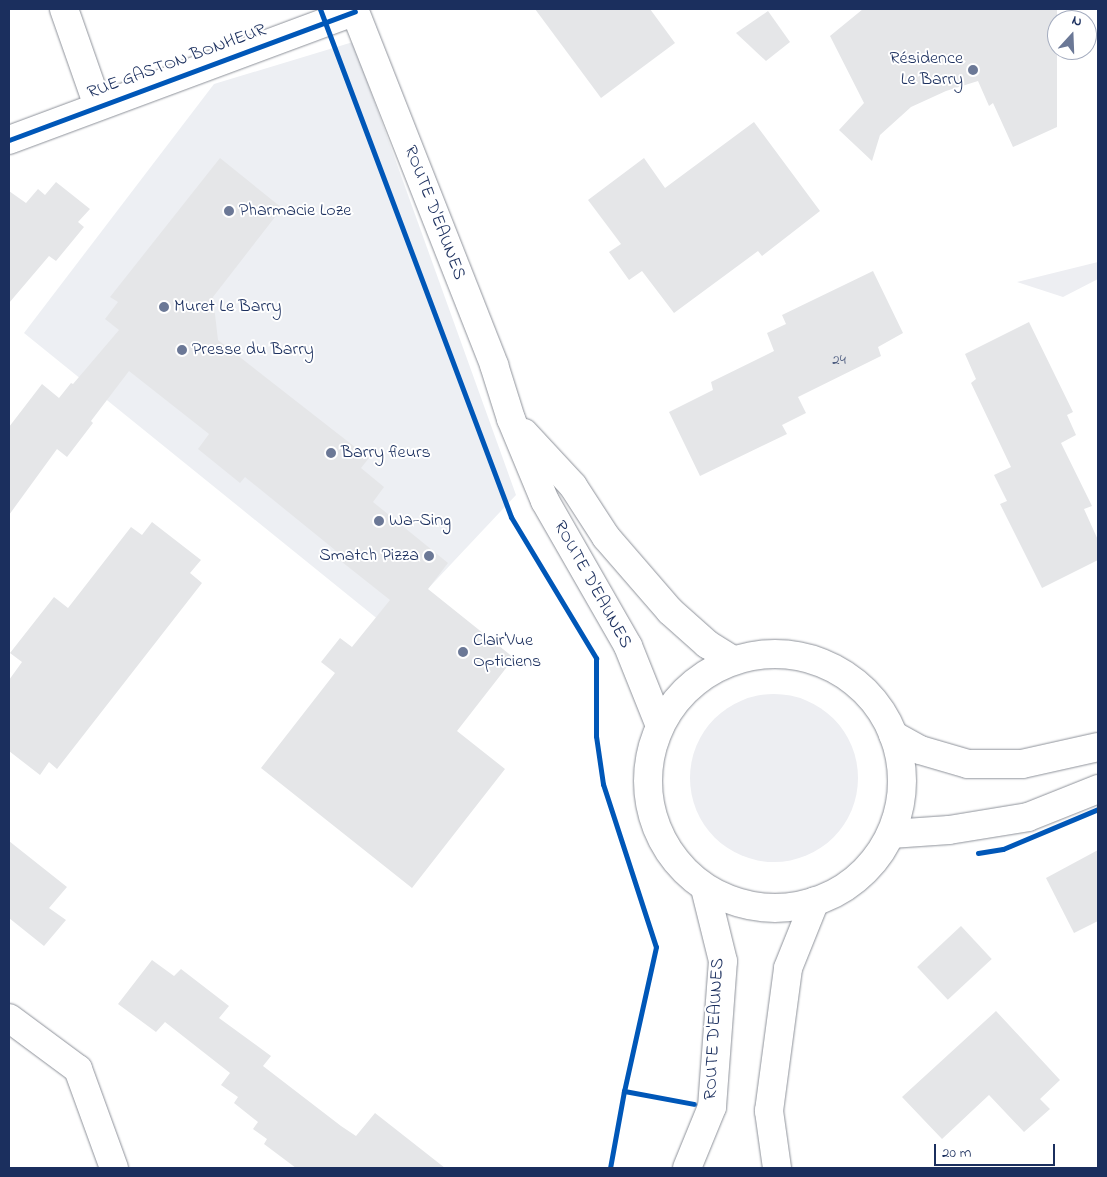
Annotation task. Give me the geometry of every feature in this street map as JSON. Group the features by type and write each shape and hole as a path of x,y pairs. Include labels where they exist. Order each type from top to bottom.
{"main road":[{"path":"64,9 98,106"},
{"name":"RUE GASTON BONHEUR","path":"9,140 355,10"},
{"name":"ROUTE D'EAUNES","path":"355,10 494,365 510,419 545,501 628,646 660,726"},
{"name":"ROUTE D'EAUNES","path":"510,419 573,486 606,537 670,611 707,644 731,659"},
{"path":"784,654 821,664 842,673 866,693 884,717 893,735 902,774 900,804 891,834 875,860 854,881 828,897 799,906 766,908 726,899 705,888 682,868 664,844 652,815 648,785 650,755 660,726 676,701 698,679 731,659 784,654"},
{"path":"893,735 920,750 968,764 1022,764 1098,747"},
{"path":"891,834 950,830 1028,817 1098,789"},
{"name":"ROUTE D'EAUNES","path":"687,1168 712,1106 723,961 705,888"},
{"path":"777,1168 769,1111 788,968 814,902"},
{"path":"9,1018 78,1069 114,1168"}],"shaded area":[{"path":"353,42 516,495 390,629 24,333 214,84"},
{"path":"1098,262 1098,279 1063,297 1017,282"},
{"path":"766,694 782,694 814,704 839,725 852,746 858,778 852,810 844,825 827,843 806,856 782,862 766,862 742,856 727,848 704,825 696,810 690,786 690,770 696,746 704,731 727,708 742,700"}],"building":[{"path":"535,9 650,9 675,43 601,98"},
{"name":"Résidence Le Barry","path":"863,9 1057,9 1047,10 1047,60 1057,60 1057,127 1013,147 993,103 989,106 978,81 946,91 911,107 880,135 872,161 839,130 864,103 830,36"},
{"path":"768,11 790,42 766,61 736,33"},
{"path":"754,122 820,211 762,256 758,251 674,313 642,271 629,280 609,252 621,244 588,200 644,158 665,188"},
{"path":"220,158 282,208 213,297 218,340 369,458 361,468 384,487 373,502 448,563 428,589 514,658 457,731 505,769 412,888 261,768 335,673 321,662 340,638 352,647 390,600 332,554 335,550 245,477 240,483 198,449 209,434 129,371 91,421 93,423 67,457 57,449 9,515 9,427 42,384 59,398 119,330 105,319 118,302 110,297"},
{"path":"56,182 90,209 78,222 84,227 56,261 49,256 9,303 9,191 26,203 38,189 45,195"},
{"path":"873,271 903,333 878,347 881,356 798,397 806,413 782,425 787,434 700,476 669,412 713,390 711,382 774,351 767,333 786,324 782,315"},
{"path":"1029,322 1073,412 1067,415 1076,435 1061,443 1092,506 1084,509 1098,540 1098,560 1042,588 1000,504 1007,501 994,475 1011,467 971,383 976,379 965,354"},
{"path":"152,522 201,560 190,573 202,583 57,769 49,762 40,775 9,751 9,680 22,662 10,653 54,597 68,608 131,527 142,535"},
{"path":"9,841 67,887 49,908 66,920 44,946 9,918"},
{"path":"1098,850 1098,921 1074,933 1046,878"},
{"path":"961,926 992,959 948,1000 917,967"},
{"path":"152,960 174,976 181,969 229,1006 219,1018 271,1056 263,1066 341,1126 356,1136 375,1113 445,1168 296,1168 264,1144 267,1139 253,1129 258,1122 234,1103 238,1097 221,1085 230,1073 165,1022 156,1032 118,1004"},
{"path":"996,1011 1060,1080 1040,1099 1050,1109 1024,1132 989,1095 942,1139 902,1097"}],"cycle path":[{"path":"320,9 511,517 596,658 596,736 603,784 656,947 624,1091 610,1168"},
{"path":"9,140 355,11"},
{"path":"978,853 1003,849 1098,809"},
{"path":"624,1091 694,1104"}],"place":[{"name":"Résidence Le Barry","path":"973,70"},
{"name":"Pharmacie Loze","path":"229,211"},
{"name":"Muret Le Barry","path":"164,307"},
{"name":"Presse du Barry","path":"182,350"},
{"name":"Barry fleurs","path":"331,453"},
{"name":"Wa-Sing","path":"379,521"},
{"name":"Smatch Pizza","path":"429,556"},
{"name":"Clair'Vue Opticiens","path":"463,652"}]}
